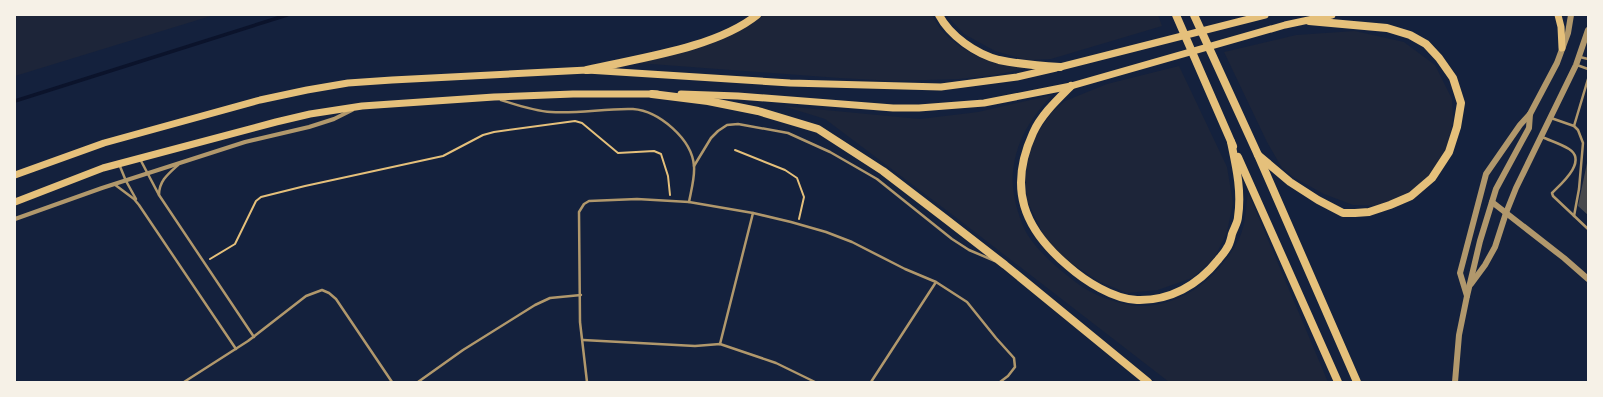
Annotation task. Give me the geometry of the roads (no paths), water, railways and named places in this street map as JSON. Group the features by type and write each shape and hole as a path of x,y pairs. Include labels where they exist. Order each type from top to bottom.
{"highway":[{"path":"587,70 696,45 744,25 757,15"},
{"path":"939,15 941,20 958,38 978,51 998,59 1060,67"},
{"path":"1176,15 1338,382"},
{"path":"1194,15 1258,155 1357,382"},
{"path":"1258,155 1290,182 1318,200 1342,212 1355,213 1368,212 1411,196 1432,178 1449,152 1457,127 1461,103 1453,78 1439,58 1426,44 1410,35 1386,28 1309,21"},
{"path":"1071,86 1052,105 1034,132 1022,165 1021,192 1028,218 1039,237 1053,254 1078,275 1108,293 1137,300 1164,297 1188,288 1207,273 1227,248 1238,217 1239,178 1231,142"},
{"path":"652,94 708,101 758,111 818,129 883,171 1004,265 1148,382"}],"main road":[{"path":"15,176 104,143 260,100 348,83 587,70 790,83 941,87 1017,77 1075,64 1265,15"},
{"path":"15,202 102,168 276,122 310,114 362,106 494,97 573,94 738,96 893,108 919,108 984,103 1071,86 1285,26 1332,15"},
{"path":"1558,15 1561,27 1562,48"}],"street":[{"path":"1466,296 1460,273 1486,174 1520,124 1530,114 1557,63 1568,33 1571,15"},
{"path":"1469,287 1485,265 1495,247 1516,188 1576,65 1588,30"},
{"path":"15,219 114,184 245,142 309,127 334,119 362,106"},
{"path":"1455,382 1459,336 1466,296 1492,202 1502,176 1529,128 1530,114"},
{"path":"1492,202 1564,258 1588,279"}],"lane":[{"path":"1579,57 1588,59"},
{"path":"1576,65 1588,69"},
{"path":"1574,126 1588,79"},
{"path":"494,97 532,109 552,112 635,109 652,115 671,126 682,137 690,150 694,166 689,202"},
{"path":"1551,118 1574,126 1578,130 1583,143 1579,189 1574,216"},
{"path":"694,166 711,138 727,125 738,124 788,133 830,152 853,165 877,180 958,243 986,258 1004,265"},
{"path":"1542,137 1570,150 1573,154 1575,159 1573,170 1552,193 1557,202 1588,228"},
{"path":"140,158 159,195 254,337"},
{"path":"119,164 139,205 236,349"},
{"path":"159,195 161,182 179,164"},
{"path":"114,184 134,199 139,205"},
{"path":"587,382 580,322 579,212 584,204 589,201 636,199 689,202 753,213 798,224 826,232 852,242 904,269 936,282 967,302 1014,358 1016,367 1000,382"},
{"path":"720,344 753,213"},
{"path":"871,382 936,282"},
{"path":"184,382 254,337 306,296 318,291 326,291 336,299 392,382"},
{"path":"418,382 463,350 535,305 550,298 580,295"},
{"path":"583,340 695,346 720,344 776,363 815,382"}],"waterway":[{"path":"15,101 287,15"}]}
